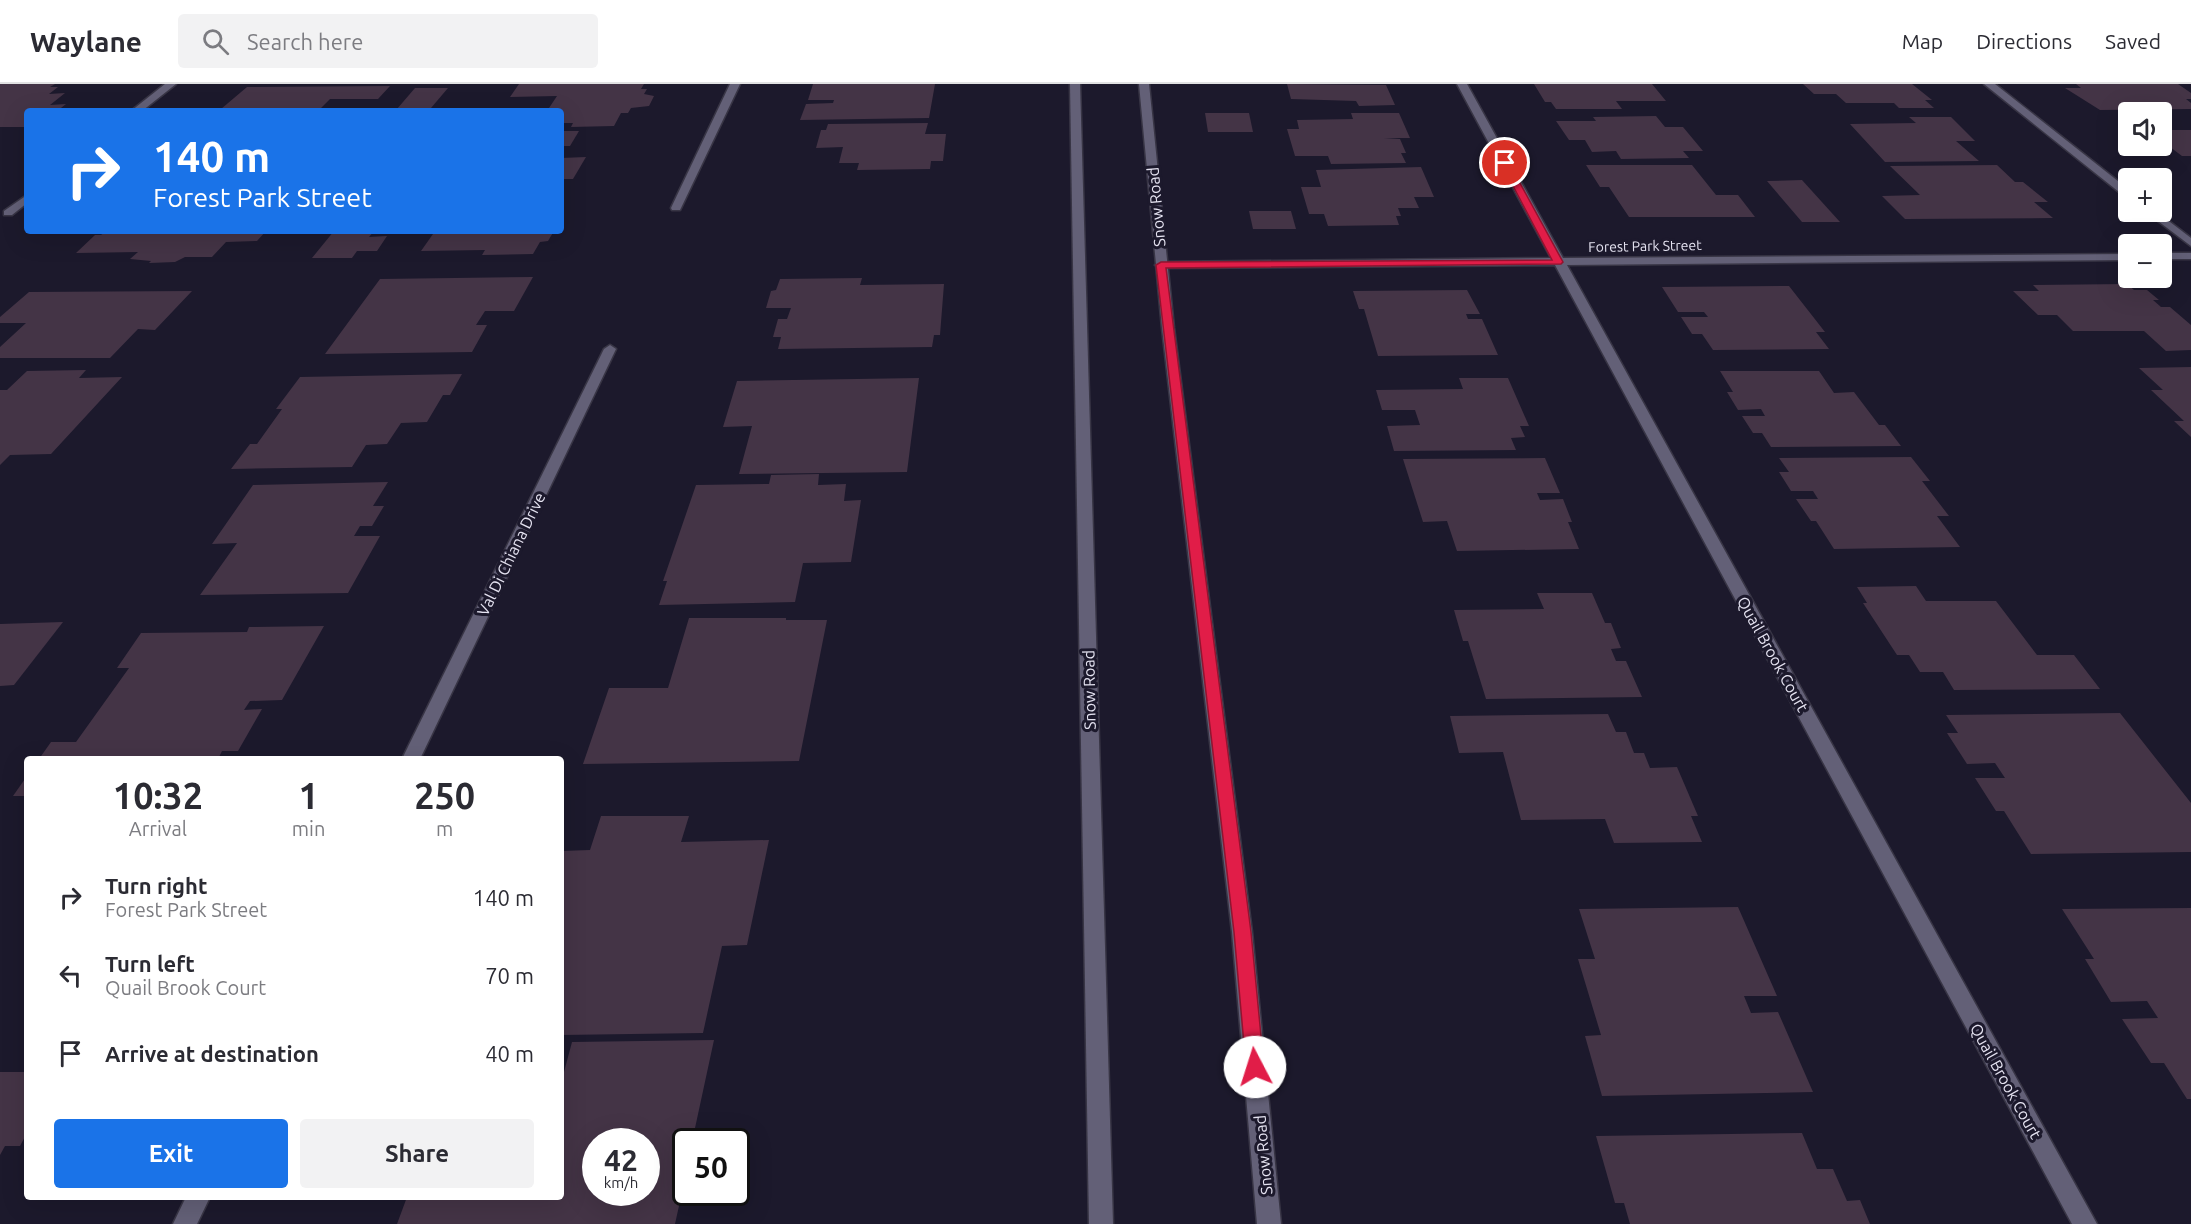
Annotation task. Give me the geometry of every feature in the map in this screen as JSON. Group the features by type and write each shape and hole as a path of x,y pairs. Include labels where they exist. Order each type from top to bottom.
{"street":[{"path":"140,108 171,84"},
{"path":"676,208 735,84"},
{"name":"Snow Road","path":"1075,84 1101,1224"},
{"name":"Snow Road","path":"1144,84 1161,265 1242,932 1269,1224"},
{"name":"Quail Brook Court","path":"1462,84 2085,1224"},
{"path":"1989,84 2118,186"},
{"path":"8,213 24,200"},
{"path":"2164,222 2191,243"},
{"path":"2172,256 2191,256"},
{"name":"Forest Park Street","path":"1161,265 2118,257"},
{"name":"Val Di Chiana Drive","path":"412,756 610,349"},
{"path":"185,1224 197,1200"}],"building":[{"path":"0,84 55,84 50,87 58,87 49,94 65,93 50,105 66,104 61,108 24,108 24,127 0,127"},
{"path":"519,84 644,84 641,89 647,89 644,94 654,96 649,106 631,108 628,113 621,113 614,126 571,127 573,123 564,123 564,108 549,108 557,96 510,97"},
{"path":"813,84 935,84 929,118 800,120 806,104 833,103 834,100 808,100"},
{"path":"1287,84 1386,85 1395,105 1359,106 1356,101 1291,99"},
{"path":"1534,84 1652,84 1666,101 1616,101 1622,109 1556,109 1551,102 1545,102"},
{"path":"1803,84 1912,84 1932,100 1925,100 1934,108 1899,108 1894,103 1846,103 1836,94 1814,94"},
{"path":"2076,84 2178,84 2191,93 2191,99 2186,99 2191,103 2191,109 2172,109 2172,102 2118,102 2118,110 2100,110 2065,88 2081,88"},
{"path":"390,86 378,99 330,99 321,108 222,108 247,87"},
{"path":"415,88 448,88 431,108 398,108"},
{"path":"1205,113 1249,113 1253,132 1208,132"},
{"path":"1351,113 1399,113 1410,138 1384,138 1400,139 1406,153 1401,153 1406,163 1331,164 1328,156 1295,156 1287,129 1299,129 1297,120 1353,119"},
{"path":"1656,116 1665,127 1683,127 1703,151 1683,151 1689,158 1621,159 1616,151 1592,152 1585,140 1569,140 1556,121 1596,121 1593,117"},
{"path":"1909,117 1951,117 1975,141 1956,141 1979,161 1885,162 1850,124 1916,123"},
{"path":"928,123 925,134 946,134 943,161 931,161 930,169 857,170 859,163 839,163 843,147 816,148 821,130 826,130 828,124"},
{"path":"2172,130 2191,130 2191,156 2182,156 2172,148"},
{"path":"564,131 579,131 570,146 564,146"},
{"path":"586,157 573,179 564,179 564,158"},
{"path":"1586,165 1692,165 1716,195 1738,195 1755,217 1629,217 1609,187 1600,187"},
{"path":"1997,165 2015,182 2023,182 2048,202 2034,202 2053,218 1905,219 1882,196 1920,195 1890,166"},
{"path":"1421,167 1434,197 1414,197 1419,208 1398,208 1401,216 1396,216 1399,225 1328,226 1324,214 1309,214 1301,187 1321,187 1316,170"},
{"path":"1802,180 1840,222 1802,222 1767,181"},
{"path":"1249,211 1291,211 1296,229 1253,229"},
{"path":"263,234 257,241 226,242 212,257 185,257 175,262 149,263 151,261 130,259 138,252 76,253 95,235"},
{"path":"332,234 387,236 377,251 357,251 352,258 312,258"},
{"path":"433,234 552,234 548,241 540,242 533,254 482,255 485,250 421,251"},
{"path":"533,277 514,311 485,311 476,325 487,325 472,352 325,354 380,279"},
{"path":"862,278 860,285 944,284 940,335 934,335 932,347 778,349 781,337 773,337 778,319 787,319 791,308 766,308 771,291 776,290 780,279"},
{"path":"2118,284 2118,288 2147,290 2159,300 2153,300 2161,307 2170,307 2191,325 2191,350 2166,351 2144,331 2073,331 2057,315 2038,315 2013,291 2039,291 2033,285"},
{"path":"1789,286 1825,332 1816,332 1829,349 1713,350 1702,334 1692,334 1681,317 1708,317 1704,312 1678,312 1662,287"},
{"path":"1467,290 1480,314 1466,314 1468,319 1482,319 1498,355 1378,356 1364,309 1359,309 1353,291"},
{"path":"192,291 155,330 138,329 110,358 0,358 0,347 26,323 0,323 0,317 29,292"},
{"path":"2191,367 2191,437 2174,421 2184,421 2151,390 2163,390 2139,368"},
{"path":"86,370 79,378 122,377 51,454 10,455 0,465 0,390 7,390 27,371"},
{"path":"1720,371 1819,371 1834,393 1854,392 1879,425 1885,425 1901,446 1771,447 1762,433 1753,433 1742,416 1765,416 1761,409 1738,410 1727,392 1733,392"},
{"path":"462,374 450,395 443,395 427,422 401,423 387,444 366,445 352,467 231,469 250,444 257,444 282,409 276,409 300,377"},
{"path":"919,378 907,472 739,474 752,426 723,427 737,381"},
{"path":"1459,378 1508,378 1529,426 1520,426 1525,437 1511,438 1516,450 1394,451 1387,426 1420,425 1415,410 1382,410 1376,390 1463,389"},
{"path":"1911,457 1930,481 1922,481 1949,516 1937,516 1960,547 1834,549 1816,521 1811,521 1796,499 1818,499 1813,491 1791,491 1779,472 1789,472 1779,458"},
{"path":"1545,458 1560,493 1537,493 1540,500 1563,499 1572,522 1568,522 1579,549 1457,551 1447,521 1423,522 1403,459"},
{"path":"819,474 818,485 846,484 844,501 861,500 851,562 803,563 795,602 659,605 667,581 663,581 696,485 769,484 771,475"},
{"path":"388,482 373,506 384,506 372,526 360,526 354,536 380,536 348,593 200,595 237,543 212,544 253,485"},
{"path":"1916,586 1926,601 1996,601 2037,655 2074,655 2100,689 1954,690 1943,672 1920,672 1909,655 1897,655 1863,603 1867,603 1857,587"},
{"path":"1537,593 1592,593 1605,623 1611,623 1621,648 1611,649 1616,661 1626,661 1642,697 1486,699 1468,641 1463,641 1454,610 1544,609"},
{"path":"689,618 827,620 799,761 583,764 609,688 668,688"},
{"path":"63,622 14,685 0,686 0,624"},
{"path":"324,626 282,700 250,701 244,710 262,709 238,751 222,751 220,756 41,756 51,742 76,742 129,668 117,668 141,633 247,632 249,627"},
{"path":"2120,713 2191,803 2191,852 2031,854 2004,811 1996,811 1975,778 2005,778 1995,763 1967,764 1947,733 1958,733 1946,715"},
{"path":"1608,714 1616,732 1626,732 1634,753 1644,753 1650,768 1677,767 1698,816 1691,816 1702,842 1614,843 1605,819 1521,820 1503,752 1459,753 1450,716"},
{"path":"24,780 24,796 13,796"},
{"path":"601,816 689,816 681,842 769,840 747,945 722,946 703,1033 564,1035 564,851 590,850"},
{"path":"1738,907 1777,996 1744,996 1751,1013 1778,1012 1813,1092 1602,1096 1585,1036 1601,1035 1578,959 1595,959 1579,909"},
{"path":"2191,908 2191,1099 2187,1099 2164,1063 2151,1063 2122,1019 2158,1018 2147,1001 2111,1002 2085,959 2094,959 2062,909"},
{"path":"714,1040 695,1128 672,1128 672,1206 679,1206 675,1224 397,1224 406,1200 564,1200 564,1072 572,1042"},
{"path":"0,1072 24,1072 24,1139 20,1146 5,1146 0,1155"},
{"path":"1802,1133 1817,1169 1833,1169 1847,1201 1860,1200 1870,1224 1630,1224 1624,1203 1615,1203 1596,1136"}],"route":[{"path":"1255,1067 1242,932 1161,265 1558,262 1505,163"}]}
